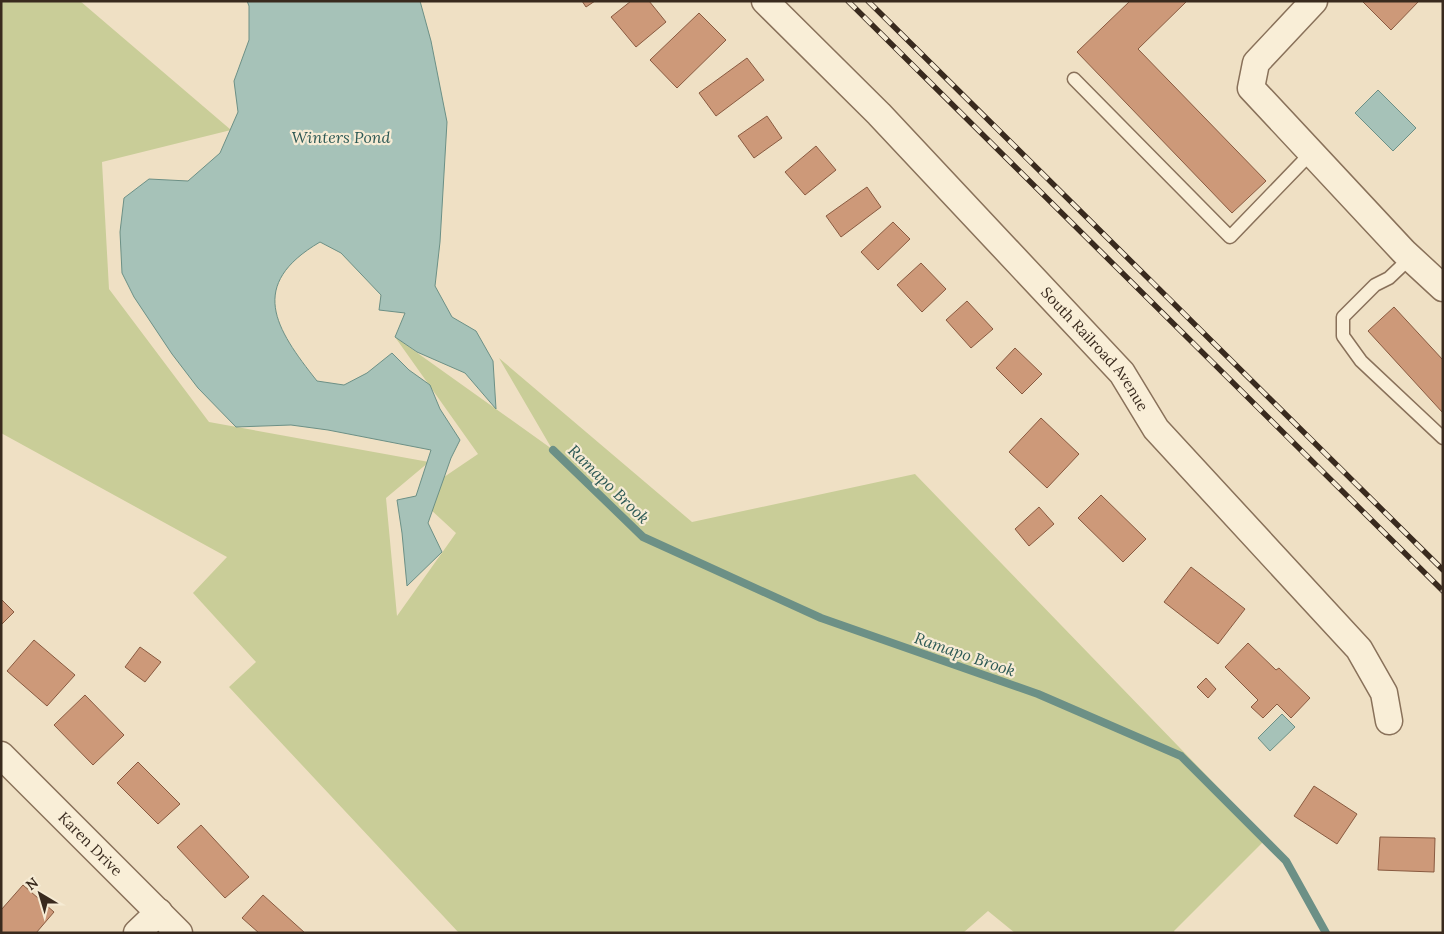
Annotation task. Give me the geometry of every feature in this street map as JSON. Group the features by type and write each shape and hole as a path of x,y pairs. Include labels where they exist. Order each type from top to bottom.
{"street":[{"name":"South Railroad Avenue","path":"765,1 880,114 1122,373 1156,429 1201,480 1271,552 1359,649 1384,693 1389,721"},
{"path":"1314,1 1256,63 1251,88 1410,258 1443,288"},
{"name":"Karen Drive","path":"1,755 179,933"},
{"path":"137,933 159,912"}],"lane":[{"path":"1074,79 1230,237 1312,152"},
{"path":"1410,258 1389,278 1376,285 1343,318 1343,336 1361,361 1443,438"}],"green space":[{"path":"1,1 80,1 231,130 102,162 109,289 209,422 429,462 386,498 397,616 456,533 416,496 478,454 395,337 552,449 499,358 692,522 915,474 1267,838 1174,931 1175,933 1015,933 988,911 963,933 459,933 229,687 256,662 193,593 227,557 1,433"}],"water":[{"name":"Winters Pond","path":"247,1 420,1 431,41 447,122 440,242 435,286 452,317 476,331 493,361 496,409 465,373 417,352 395,337 405,313 379,310 381,295 341,253 320,242 297,258 283,274 276,291 275,308 280,325 289,343 317,381 344,385 367,373 392,353 409,370 430,385 440,409 460,440 451,458 428,523 442,552 407,586 397,500 416,496 431,450 328,430 291,425 236,427 198,388 172,354 134,297 122,273 120,232 124,198 149,179 188,181 220,153 238,112 234,81 249,40 249,6"},
{"path":"1378,90 1416,128 1393,151 1355,113"},
{"path":"1282,714 1295,727 1270,751 1258,738"}],"building":[{"path":"582,1 595,1 586,7"},
{"path":"631,1 649,1 666,22 636,47 611,17"},
{"path":"1130,1 1187,1 1138,49 1266,181 1232,213 1077,52"},
{"path":"1362,1 1419,1 1391,30"},
{"path":"699,13 726,40 677,88 650,60"},
{"path":"747,58 764,80 716,116 699,93"},
{"path":"767,116 782,138 754,158 738,136"},
{"path":"816,146 836,170 805,195 785,172"},
{"path":"867,187 881,207 841,237 826,216"},
{"path":"893,222 910,239 878,270 861,252"},
{"path":"921,263 946,289 922,312 897,285"},
{"path":"967,301 993,329 971,348 946,320"},
{"path":"1394,307 1443,360 1443,413 1368,331"},
{"path":"1015,348 1042,374 1022,394 996,368"},
{"path":"1041,418 1079,454 1047,488 1009,452"},
{"path":"1101,495 1146,539 1123,562 1078,518"},
{"path":"1039,507 1054,524 1029,546 1015,529"},
{"path":"1191,567 1245,609 1218,644 1164,602"},
{"path":"1,599 14,612 1,625"},
{"path":"34,640 75,675 47,706 7,671"},
{"path":"1248,643 1276,670 1279,668 1310,698 1291,718 1277,704 1263,718 1251,707 1258,700 1225,667"},
{"path":"140,647 161,662 145,682 125,667"},
{"path":"1206,678 1216,689 1208,698 1197,687"},
{"path":"85,695 124,735 93,765 54,725"},
{"path":"138,762 180,804 158,824 117,783"},
{"path":"1314,786 1357,814 1337,844 1294,816"},
{"path":"201,825 249,877 225,898 177,847"},
{"path":"1380,837 1435,838 1434,872 1378,870"},
{"path":"23,885 54,912 36,933 1,933 1,910"},
{"path":"263,895 305,933 259,933 242,918"}],"waterway":[{"name":"Ramapo Brook","path":"553,450 643,537 821,618 1038,694 1181,756 1286,861 1326,933"}],"railway":[{"path":"848,1 1443,591"},
{"path":"868,1 1443,570"}]}
